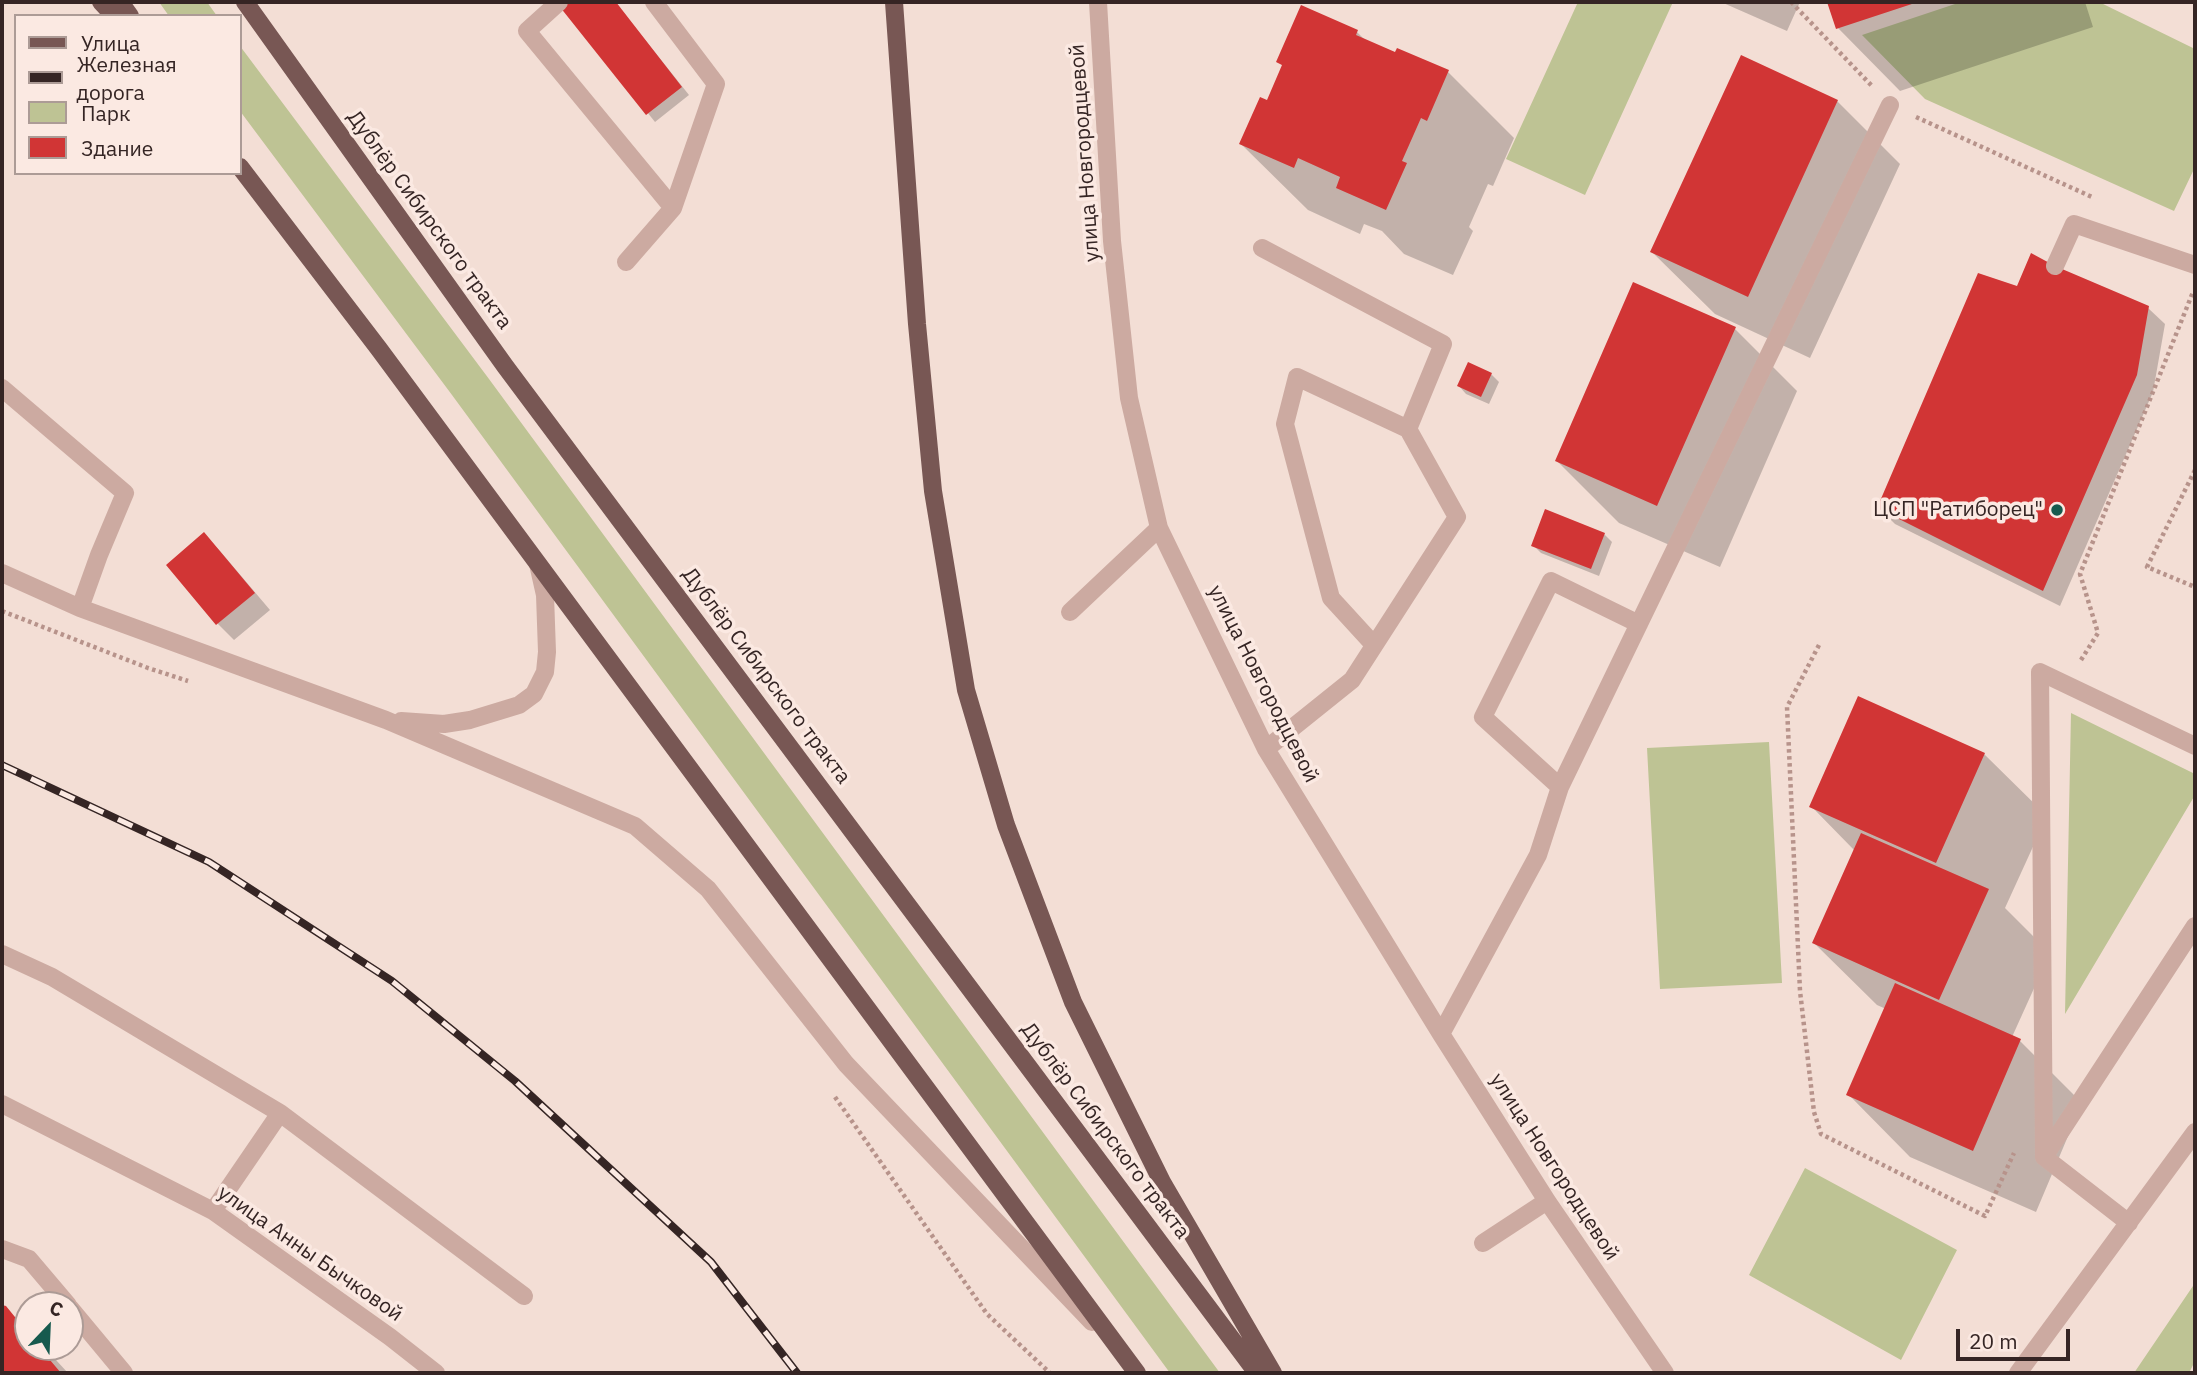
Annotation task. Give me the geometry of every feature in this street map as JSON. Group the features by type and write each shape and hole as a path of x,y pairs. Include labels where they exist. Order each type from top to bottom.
{"main road":[{"name":"Дублёр Сибирского тракта","path":"245,2 505,366 1257,1373"},
{"name":"Дублёр Сибирского тракта","path":"894,2 917,324 933,491 966,690 1006,825 1073,1002 1162,1182 1273,1373"},
{"path":"242,170 379,349 1137,1373"}],"street":[{"path":"559,2 527,31 673,208"},
{"path":"626,262 673,208 716,84 654,2"},
{"name":"улица Новгородцевой","path":"1098,2 1112,241 1129,398 1159,528 1266,749 1441,1034 1547,1200 1665,1373"},
{"path":"1441,1034 1538,855 1560,787 1890,105"},
{"path":"2055,266 2074,224 2195,265"},
{"path":"1262,248 1443,344 1408,429"},
{"path":"1266,749 1352,680 1457,517 1408,429 1297,377 1285,424 1331,598 1374,645"},
{"path":"2,388 125,493 80,608"},
{"path":"1070,612 1159,528"},
{"path":"386,720 444,724 470,720 519,705 534,694 545,672 547,623 545,595 538,564"},
{"path":"2,573 80,608 386,720 635,826 708,889 846,1064 1124,1355"},
{"path":"1560,787 1483,717 1550,581 1639,624"},
{"path":"2044,1157 2040,672 2195,746"},
{"path":"2044,1157 2195,926"},
{"path":"2,954 52,977 280,1114 524,1296"},
{"name":"улица Анны Бычковой","path":"2,1104 213,1211 436,1373"},
{"path":"213,1211 280,1114"},
{"path":"2018,1373 2195,1132"},
{"path":"2044,1157 2129,1223"},
{"path":"1482,1243 1547,1200"},
{"path":"2,1249 29,1259 56,1291"},
{"path":"84,1324 124,1373"}],"path":[{"path":"1791,2 1890,105 2094,198"},
{"path":"2066,684 2098,633 2080,574 2195,286"},
{"path":"2195,470 2147,567 2195,587"},
{"path":"1819,645 1787,707 1800,991 1814,1112 1821,1133 1984,1216 2021,1139 2044,1157"},
{"path":"827,1086 987,1314 1050,1373"}],"green space":[{"path":"159,2 207,2 216,14 168,14"},
{"path":"1578,2 1673,2 1585,195 1506,159"},
{"path":"1961,2 2099,2 2195,49 2195,167 2174,211 1925,99 1862,35"},
{"path":"242,49 489,379 1220,1373 1170,1373 452,395 242,114"},
{"path":"2071,713 2195,774 2195,795 2065,1014"},
{"path":"1769,742 1782,983 1660,989 1647,748"},
{"path":"1805,1168 1957,1250 1901,1360 1749,1275"},
{"path":"2195,1283 2195,1361 2189,1373 2134,1373"}],"building":[{"path":"556,2 616,2 682,87 646,115"},
{"path":"1827,2 1918,2 1836,29"},
{"path":"1301,5 1358,30 1356,35 1395,52 1397,48 1449,70 1427,121 1421,118 1402,161 1407,163 1386,210 1336,188 1340,177 1298,158 1294,168 1239,144 1260,97 1267,100 1282,65 1276,62"},
{"path":"1741,55 1838,100 1748,297 1650,252"},
{"path":"2031,253 2149,306 2137,375 2043,591 1877,508 1978,273 2017,286"},
{"path":"1633,282 1736,327 1657,506 1555,461"},
{"path":"1468,362 1492,373 1481,397 1457,386"},
{"path":"1545,509 1605,533 1591,569 1531,546"},
{"path":"204,532 255,593 216,625 166,565"},
{"path":"1858,696 1985,753 1936,863 1809,807"},
{"path":"1861,833 1989,889 1939,1000 1812,943"},
{"path":"1895,983 2021,1039 1973,1151 1846,1095"},
{"path":"2,1305 14,1316 14,1361 51,1361 61,1373 2,1373"}],"railway":[{"path":"2,765 209,862 392,981 515,1081 711,1262 797,1373"}],"place":[{"name":"ЦСП \"Ратиборец\"","path":"2057,510"}]}
